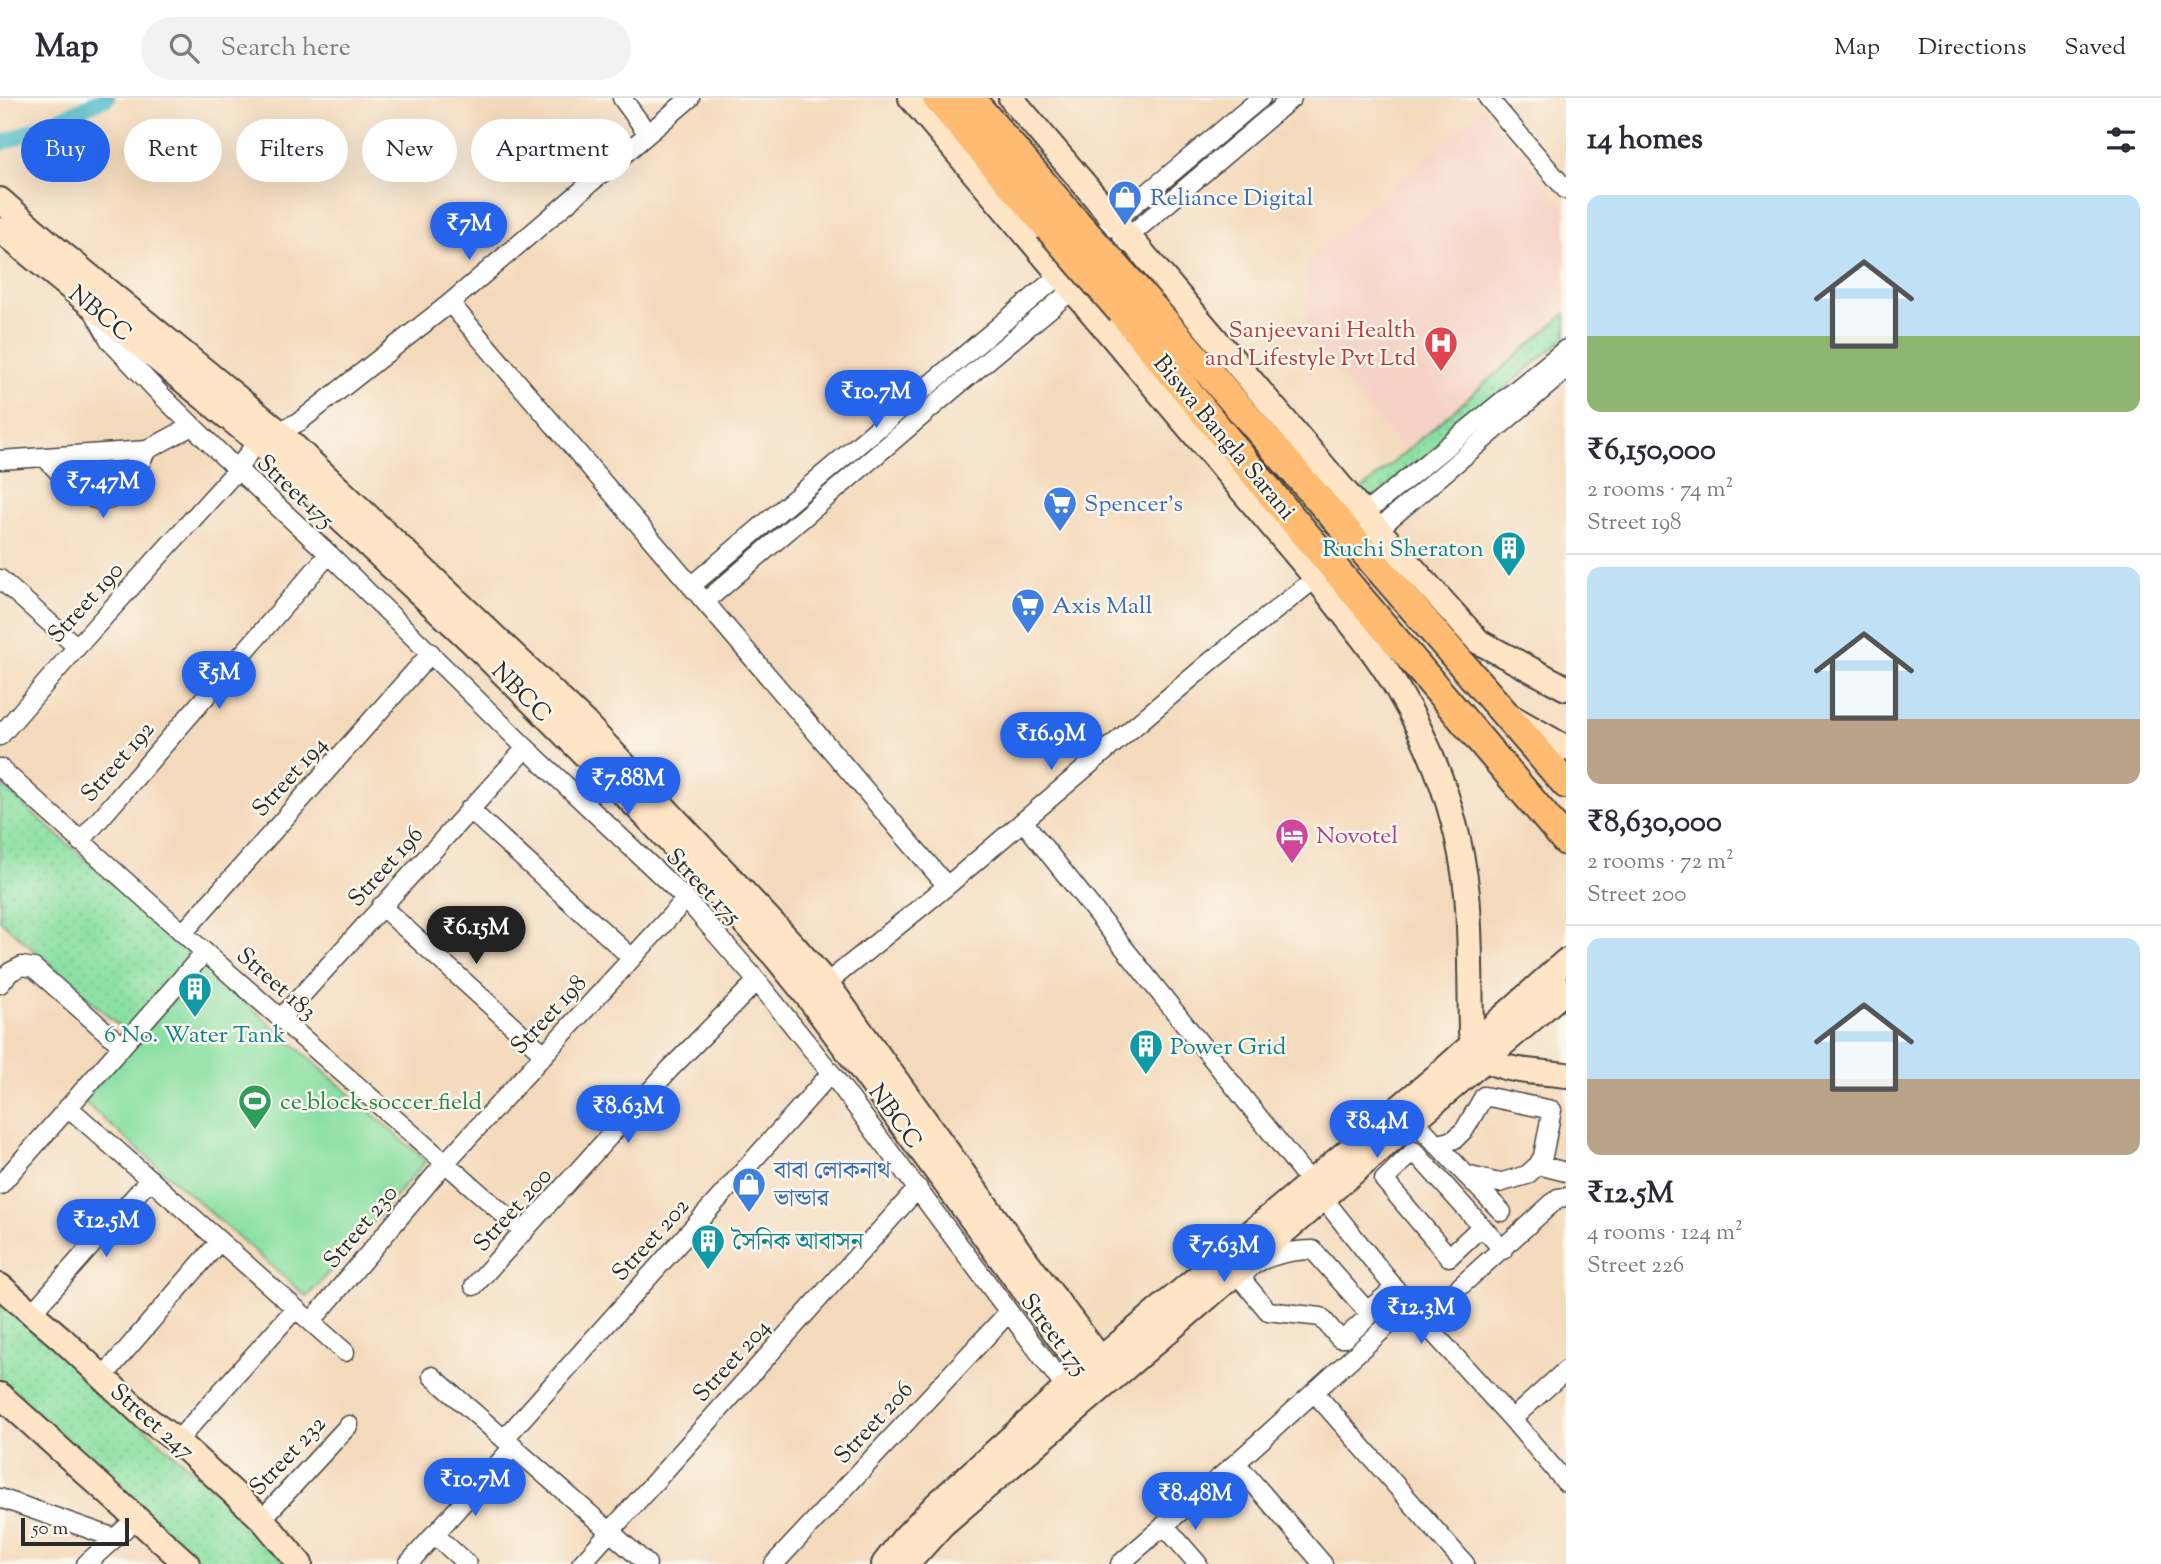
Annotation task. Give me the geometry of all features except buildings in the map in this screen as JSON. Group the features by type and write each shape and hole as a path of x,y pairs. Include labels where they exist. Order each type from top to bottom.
{"main road":[{"name":"Biswa Bangla Sarani","path":"937,98 1058,220 1509,716 1566,784"},
{"name":"Biswa Bangla Sarani","path":"970,98 1058,220"},
{"name":"Biswa Bangla Sarani","path":"1130,301 1293,519 1566,841"}],"street":[{"path":"622,98 648,134"},
{"path":"0,200 267,436 299,422 450,303 690,98"},
{"path":"911,98 1316,578 1378,658 1400,693 1427,746 1456,828 1470,941 1471,1032 1480,1051 1508,1067 1566,1075"},
{"path":"1010,98 1371,522 1479,642 1566,688"},
{"path":"706,601 951,391 1261,98"},
{"path":"1121,229 1292,98"},
{"path":"1488,98 1566,190"},
{"name":"NBCC","path":"0,230 89,303 267,436 648,818 775,956 817,991 1090,1383"},
{"path":"692,585 783,507 1066,284"},
{"name":"Street 175","path":"89,303 110,341 192,426 686,898 831,1073 1008,1313 1090,1383"},
{"path":"450,303 947,886"},
{"path":"1371,522 1566,349"},
{"path":"1371,522 1566,370"},
{"path":"0,460 147,450 192,426"},
{"name":"Street 190","path":"0,736 267,436"},
{"path":"44,457 82,494 98,501 113,499 125,489 147,450"},
{"name":"Street 192","path":"80,842 329,554"},
{"path":"817,991 947,886 1210,662 1316,578"},
{"path":"0,579 77,647"},
{"name":"Street 194","path":"183,933 431,653"},
{"path":"1509,716 1566,748"},
{"name":"Street 196","path":"281,1018 526,748"},
{"name":"Street 183","path":"0,768 80,842 524,1232"},
{"path":"469,809 632,958"},
{"path":"1023,821 1409,1306 1566,1483"},
{"name":"Street 198","path":"446,1162 686,898"},
{"path":"381,906 544,1054"},
{"path":"0,1185 205,952"},
{"path":"1482,1226 1449,1257 1384,1180 1415,1121 1566,961"},
{"path":"0,984 10,972 22,965 34,968 122,1046"},
{"name":"Street 200","path":"474,1286 670,1069 757,981"},
{"path":"884,1564 904,1538 936,1505 1090,1383 1480,1051 1566,990"},
{"name":"Street 202","path":"408,1564 509,1442 831,1073"},
{"path":"1437,1145 1455,1139 1465,1129 1484,1096 1559,1110 1543,1156 1527,1175 1499,1183 1466,1175"},
{"path":"68,1107 345,1352"},
{"path":"1415,1121 1502,1212"},
{"path":"1316,1189 1372,1157 1400,1149 1414,1151 1503,1250"},
{"path":"1372,1157 1388,1175"},
{"name":"Street 230","path":"311,1322 446,1162"},
{"path":"1538,1165 1566,1172"},
{"path":"32,1313 150,1179"},
{"name":"Street 204","path":"581,1564 918,1188"},
{"path":"1423,1320 1558,1198 1566,1197"},
{"path":"103,1377 219,1242"},
{"path":"1313,1250 1367,1311 1368,1317 1345,1338 1339,1338 1321,1317 1268,1311 1243,1281 1243,1275 1257,1261 1313,1250"},
{"name":"Street 247","path":"0,1286 262,1519 300,1564"},
{"path":"1367,1311 1395,1288"},
{"path":"1119,1564 1236,1463 1409,1306"},
{"path":"177,1441 295,1309"},
{"name":"Street 206","path":"774,1564 1008,1313"},
{"path":"1512,1419 1566,1370"},
{"path":"432,1376 647,1564"},
{"path":"907,1564 943,1524 1090,1383"},
{"path":"1314,1392 1465,1564"},
{"path":"0,1395 187,1564"},
{"name":"Street 232","path":"262,1519 349,1425"},
{"path":"1236,1463 1323,1564"},
{"path":"0,1498 115,1538"},
{"path":"86,1564 137,1518"},
{"path":"1164,1525 1198,1564"},
{"path":"434,1534 467,1564"}],"shaded area":[{"path":"1484,108 1566,211 1566,328 1413,461 1305,336 1308,260"}],"green space":[{"path":"1566,313 1566,337 1370,503 1359,492"},
{"path":"0,783 191,955 126,1032 0,920"},
{"name":"ce_block_soccer_field","path":"203,965 426,1161 307,1297 83,1101"},
{"path":"0,1299 202,1479 286,1564 197,1564 162,1528 0,1381"}],"waterway":[{"path":"0,144 107,98"}],"place":[{"name":"Reliance Digital","path":"1125,227"},
{"name":"Sanjeevani Health and Lifestyle Pvt Ltd","path":"1441,373"},
{"name":"Spencer's","path":"1060,533"},
{"name":"Ruchi Sheraton","path":"1509,578"},
{"name":"Axis Mall","path":"1028,635"},
{"name":"Novotel","path":"1292,865"},
{"name":"6 No. Water Tank","path":"195,1019"},
{"name":"Power Grid","path":"1146,1076"},
{"name":"ce_block_soccer_field","path":"255,1131"},
{"name":"বাবা লোকনাথ ভান্ডার","path":"749,1214"},
{"name":"সৈনিক আবাসন","path":"708,1271"}]}
